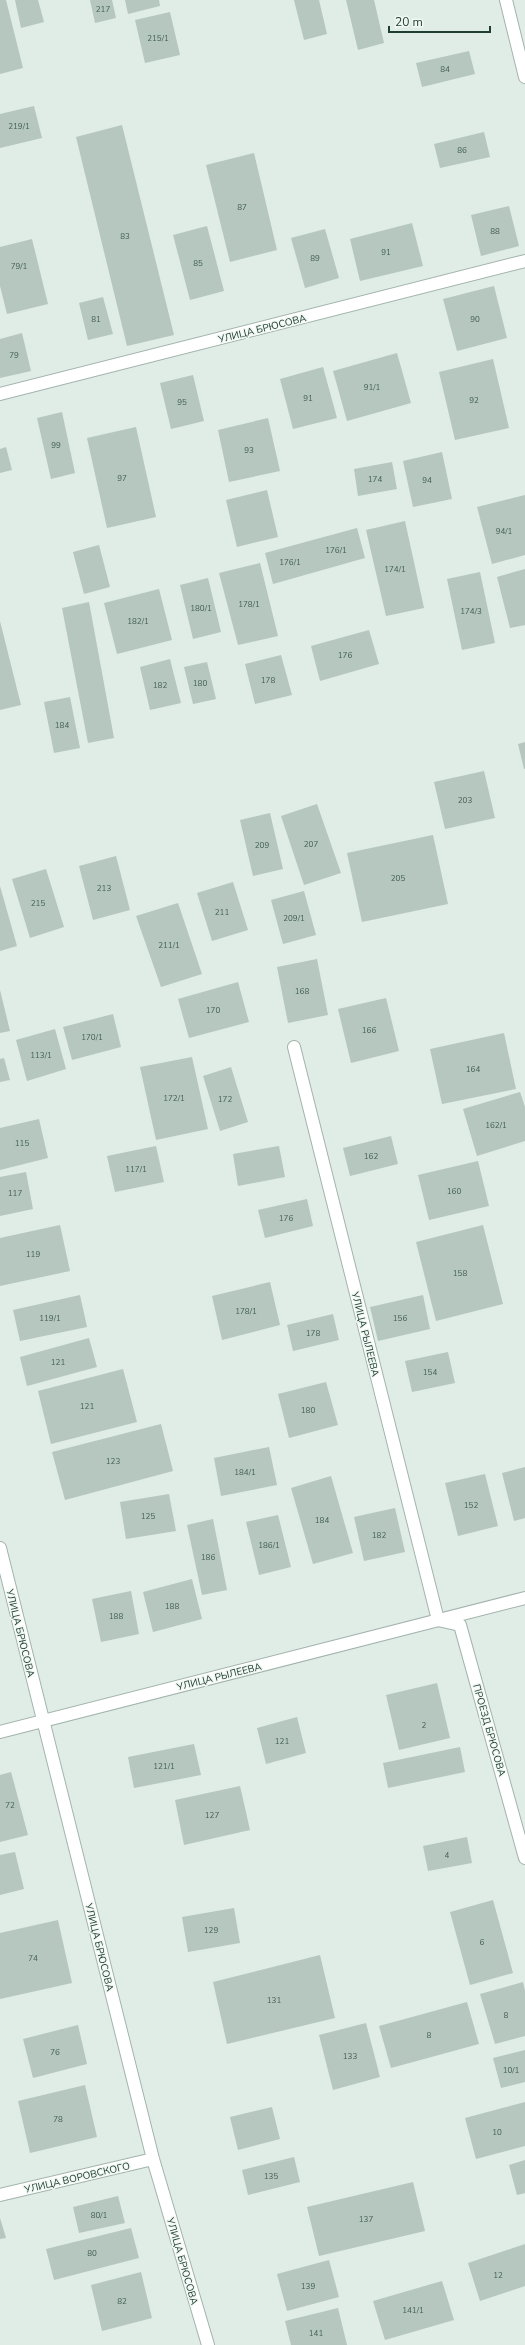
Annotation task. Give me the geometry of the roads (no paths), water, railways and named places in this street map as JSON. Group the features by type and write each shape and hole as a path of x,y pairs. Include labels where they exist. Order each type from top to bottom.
{"street":[{"path":"506,0 525,77"},
{"name":"УЛИЦА БРЮСОВА","path":"0,394 525,261"},
{"name":"УЛИЦА РЫЛЕЕВА","path":"294,1047 438,1620"},
{"name":"УЛИЦА БРЮСОВА","path":"0,1548 153,2159 208,2345"},
{"name":"УЛИЦА РЫЛЕЕВА","path":"0,1732 525,1598"},
{"name":"ПРОЕЗД БРЮСОВА","path":"438,1620 460,1625 525,1858"},
{"name":"УЛИЦА ВОРОВСКОГО","path":"0,2194 153,2159"}]}
